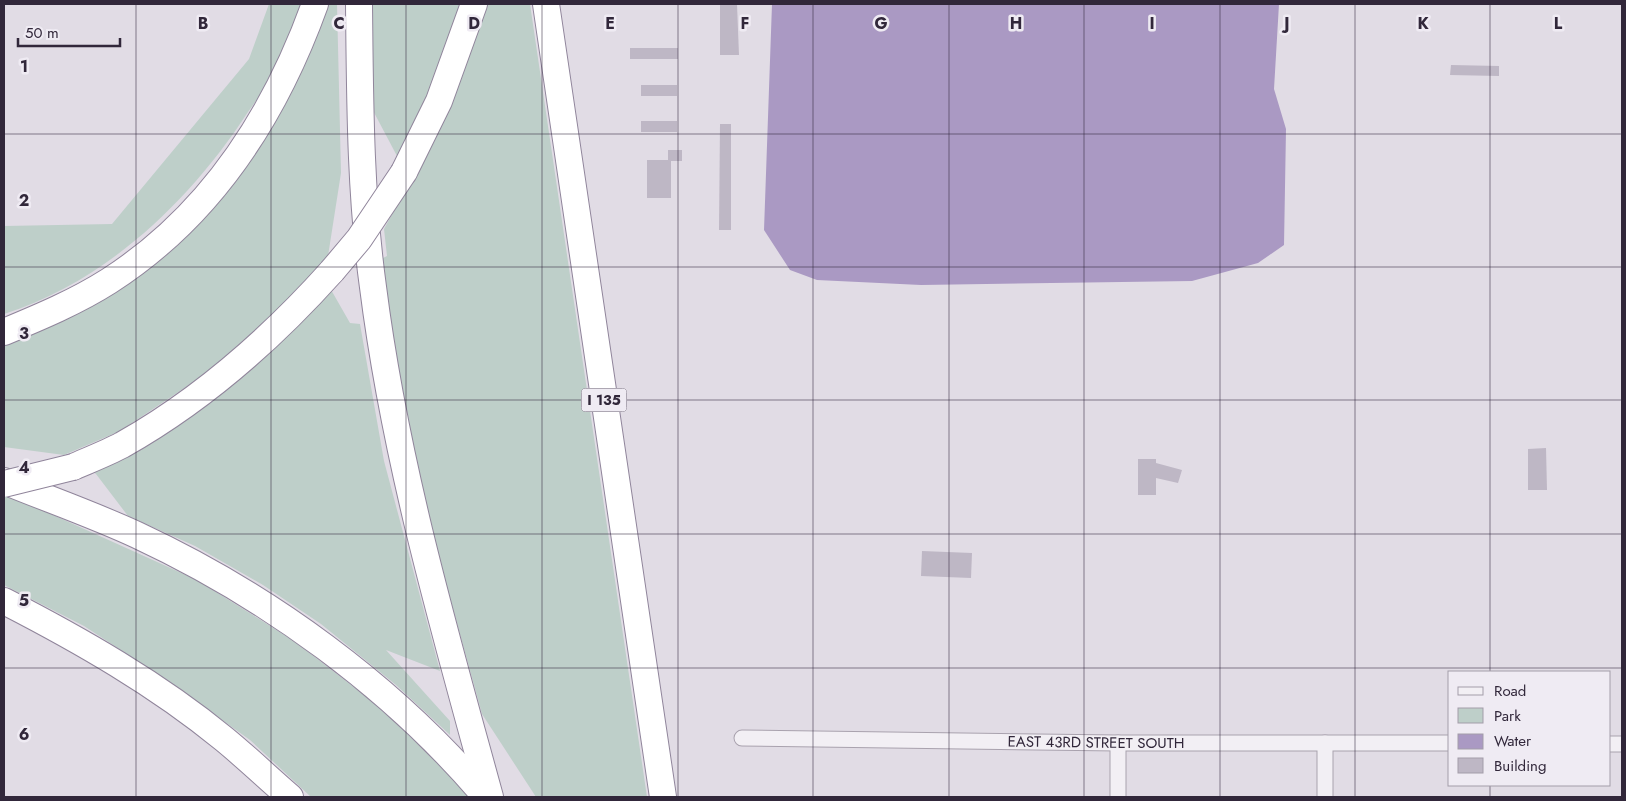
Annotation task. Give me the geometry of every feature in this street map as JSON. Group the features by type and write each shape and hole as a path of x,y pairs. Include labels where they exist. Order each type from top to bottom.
{"highway":[{"path":"4,332 58,309 110,280 158,244 209,194 246,146 279,91 315,4"},
{"path":"359,4 360,125 364,188 378,324 400,452 488,797"},
{"path":"4,483 73,467 120,446 182,408 272,335 332,271 359,238 404,172 439,101 474,4"},
{"name":"I 135","path":"546,4 663,797"},
{"path":"4,483 137,535 222,580 294,625 358,672 444,749 488,797"},
{"path":"4,601 58,629 160,692 223,738 290,797"}],"street":[{"name":"EAST 43RD STREET SOUTH","path":"742,738 1448,743"},
{"path":"1118,742 1118,797"},
{"path":"1325,743 1325,797"}],"green space":[{"path":"269,4 303,4 271,79 225,145 200,176 143,234 111,259 77,281 42,299 4,314 4,226 112,224 249,59"},
{"path":"323,4 337,4 341,173 328,256 289,301 246,341 207,373 120,431 64,455 4,447 4,340 168,243"},
{"path":"372,4 459,4 448,44 434,82 397,156 369,103"},
{"path":"483,4 530,4 647,797 536,797 482,714 416,475 397,372 381,259 387,256 384,229 440,126"},
{"path":"330,288 350,323 360,324 384,461 440,671 386,650 450,721 450,735 396,685 321,624 263,585 195,546 128,516 91,470"},
{"path":"9,495 197,580 294,641 380,707 475,797 311,797 250,740 162,677 84,626 4,585 4,496"}],"water":[{"path":"772,4 1279,4 1274,89 1286,129 1284,245 1258,263 1192,281 921,285 817,280 790,270 764,230"}],"building":[{"path":"720,4 737,4 739,55 720,55"},
{"path":"630,48 678,48 678,59 630,59"},
{"path":"1451,65 1499,66 1499,76 1450,75"},
{"path":"641,85 677,85 677,96 641,96"},
{"path":"641,121 677,121 677,132 641,132"},
{"path":"720,124 731,124 731,230 719,230"},
{"path":"668,150 682,150 682,161 671,161 671,198 647,198 647,160 668,160"},
{"path":"1546,448 1547,490 1528,490 1528,449"},
{"path":"1138,459 1156,459 1156,463 1182,470 1178,483 1156,478 1156,495 1138,495"},
{"path":"922,551 972,553 971,578 921,576"}]}
